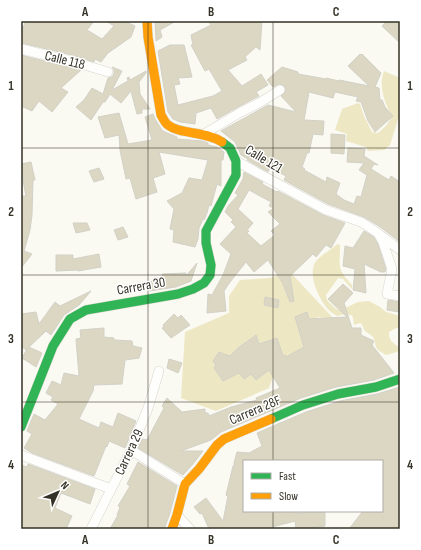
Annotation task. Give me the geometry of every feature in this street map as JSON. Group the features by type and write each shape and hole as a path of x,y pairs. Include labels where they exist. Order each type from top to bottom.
{"street":[{"name":"Calle 121","path":"147,21 148,37 161,115 168,125 178,130 204,134 220,140 230,148 236,161 326,210 362,222 400,250"},
{"name":"Calle 118","path":"21,49 72,61 108,72"},
{"path":"204,134 241,112 259,104 280,90"},
{"name":"Carrera 30","path":"21,427 53,346 70,319 86,310 178,294 193,289 204,283 210,275 211,264 206,243 206,231 236,176 236,161"},
{"path":"378,233 383,242 392,269 387,294 400,296"},
{"name":"Carrera 29","path":"91,529 131,450 148,408 159,371"},
{"name":"Carrera 28F","path":"172,529 185,484 199,469 217,445 224,439 303,405 338,394 376,387 400,379"},
{"path":"386,384 400,386"},
{"path":"131,450 185,484"},
{"path":"21,455 111,489"},
{"path":"177,515 190,529"}],"shaded area":[{"path":"384,71 400,78 400,113 390,145 384,150 368,151 366,147 346,141 347,134 335,130 342,109 358,103 360,104 372,132 378,133 386,126 392,117 383,95 382,77"},
{"path":"337,244 340,245 341,270 343,275 352,285 352,289 343,279 338,278 326,295 327,300 336,309 341,310 358,302 369,301 386,312 400,316 400,327 389,332 389,336 391,341 397,346 400,345 400,351 386,355 379,351 373,337 365,331 360,323 354,325 353,317 351,315 345,314 337,316 332,313 321,299 314,282 314,265 320,257"},
{"path":"289,271 334,319 317,317 316,352 274,374 269,388 216,411 181,398 185,332 229,313 229,296 240,280 270,278"}],"building":[{"path":"26,21 94,21 87,30 102,39 114,26 106,21 124,21 135,26 131,37 108,53 101,62 95,59 94,62 72,55 21,43 21,32"},
{"path":"155,21 176,21 160,30 162,37 156,41"},
{"path":"208,21 262,21 260,50 256,47 245,57 247,60 228,70 242,86 261,74 268,85 256,92 259,96 217,119 211,108 196,113 195,124 180,122 173,119 168,112 158,51 170,45 184,45 192,77 178,78 180,84 174,85 178,105 213,96 222,91 209,69 205,71 191,45 193,45 191,35 211,25"},
{"path":"387,21 400,21 400,43 382,26"},
{"path":"360,54 362,54 381,73 375,87 379,88 380,100 382,100 385,107 393,116 375,132 368,121 361,102 356,101 358,97 335,92 333,98 309,92 304,120 324,121 323,135 313,134 309,153 307,153 302,167 305,169 304,170 326,182 327,177 340,183 336,194 344,200 354,204 357,196 361,197 367,175 359,170 364,163 347,162 348,148 365,149 364,156 378,165 374,164 371,169 389,180 391,176 400,182 400,242 364,217 328,204 284,180 286,176 270,168 268,172 247,160 248,159 241,155 235,142 221,131 268,105 296,112 281,96 285,92 285,87 279,84 273,87 267,80 282,67 298,72 298,74 369,86 348,66"},
{"path":"21,55 81,70 61,88 68,92 52,112 39,101 32,111 21,106"},
{"path":"112,67 122,71 112,90 128,81 127,78 129,77 130,80 146,71 139,82 140,94 150,109 142,109 142,113 137,114 131,91 121,103 110,94 91,120 76,107 84,100 92,88 103,94 108,78 112,77 114,74"},
{"path":"119,113 128,144 152,140 145,117 153,114 162,130 177,137 177,139 202,141 208,143 208,145 217,147 224,152 223,160 221,160 221,186 217,184 211,206 209,205 204,220 203,219 199,228 198,239 195,247 173,242 174,230 170,229 174,209 167,201 182,193 189,178 202,180 208,160 159,152 165,174 153,178 157,192 136,199 130,178 126,179 120,150 119,135 105,138 98,117"},
{"path":"331,134 345,135 344,154 331,153"},
{"path":"31,162 35,180 33,180 30,230 24,251 32,254 21,268 21,199 23,199 22,196 26,196 21,164"},
{"path":"99,168 104,179 94,182 89,171"},
{"path":"244,172 263,182 262,184 277,192 278,191 323,215 345,223 331,248 326,245 316,257 313,254 290,276 294,301 290,302 282,281 268,260 254,272 246,262 224,291 226,311 207,313 208,294 212,295 223,275 231,254 220,244 236,227 231,222 233,220 225,212 228,206 238,195 235,193 243,179","holes":["249,190 271,202 269,206 274,208 268,212 280,224 271,231 275,235 261,246 247,233 249,231 247,230 253,223 238,209"]},
{"path":"73,223 87,223 90,230 76,233"},
{"path":"123,227 128,237 118,240 114,230"},
{"path":"364,231 374,237 378,244 386,269 385,272 381,272 364,264 366,293 353,290 355,269 343,266 345,246 353,248"},
{"path":"99,254 101,267 78,271 56,271 56,255 73,255 73,259"},
{"path":"197,263 191,281 176,287 149,291 149,282 154,281 154,278 163,278 162,274 186,273 186,276"},
{"path":"343,284 353,293 344,303 352,328 361,328 361,335 374,341 372,345 394,373 374,380 336,387 301,398 221,432 211,440 181,451 203,451 183,475 138,448 142,439 147,440 164,408 162,406 167,398 182,412 205,409 205,413 208,413 209,416 231,407 257,400 256,398 280,388 269,370 256,380 251,374 244,379 239,373 223,381 214,368 216,365 213,361 219,352 230,356 256,335 259,344 277,338 283,356 285,355 286,357 304,347 295,317 307,312 309,319 347,317 328,299"},
{"path":"91,291 79,305 64,315 51,335 46,331 29,347 42,353 36,367 22,358 27,349 26,350 21,346 21,314 36,312 39,324 55,302 60,306"},
{"path":"265,297 279,300 278,308 264,305"},
{"path":"388,300 400,302 399,312 387,310"},
{"path":"174,314 178,318 181,315 190,325 171,338 162,328"},
{"path":"104,328 104,337 114,338 114,340 132,341 133,346 142,348 139,358 125,360 122,384 94,385 93,391 79,419 99,428 101,422 113,427 118,413 136,421 125,448 109,441 94,476 32,453 24,448 32,434 27,431 34,414 45,420 58,404 51,400 53,397 46,393 52,381 61,385 64,373 79,376 76,339 81,338 80,330"},
{"path":"169,359 182,363 178,373 167,368"},
{"path":"400,387 400,529 349,529 362,512 383,512 383,460 243,460 243,512 325,512 325,526 296,529 295,521 272,527 273,529 209,529 202,513 200,514 194,507 206,498 223,521 228,496 226,495 237,452 249,453 262,446 257,433 306,412 340,401 377,394"},
{"path":"138,462 177,486 165,527 164,529 110,529 118,515 120,507 118,506 130,486 127,484"},
{"path":"28,464 95,489 90,504 61,493 55,508 72,516 66,529 21,529 21,465 27,467"}],"traffic: fast":[{"path":"21,427 53,346 70,319 86,310 178,294 193,289 204,283 210,275 211,265 206,243 206,231 236,175 236,161 230,148 222,142"},
{"path":"271,419 303,405 338,394 376,387 400,379"}],"traffic: slow":[{"path":"147,21 148,37 161,115 164,120 173,128 209,136 222,142"},
{"path":"172,529 185,484 199,469 217,445 224,439 271,419"}]}
